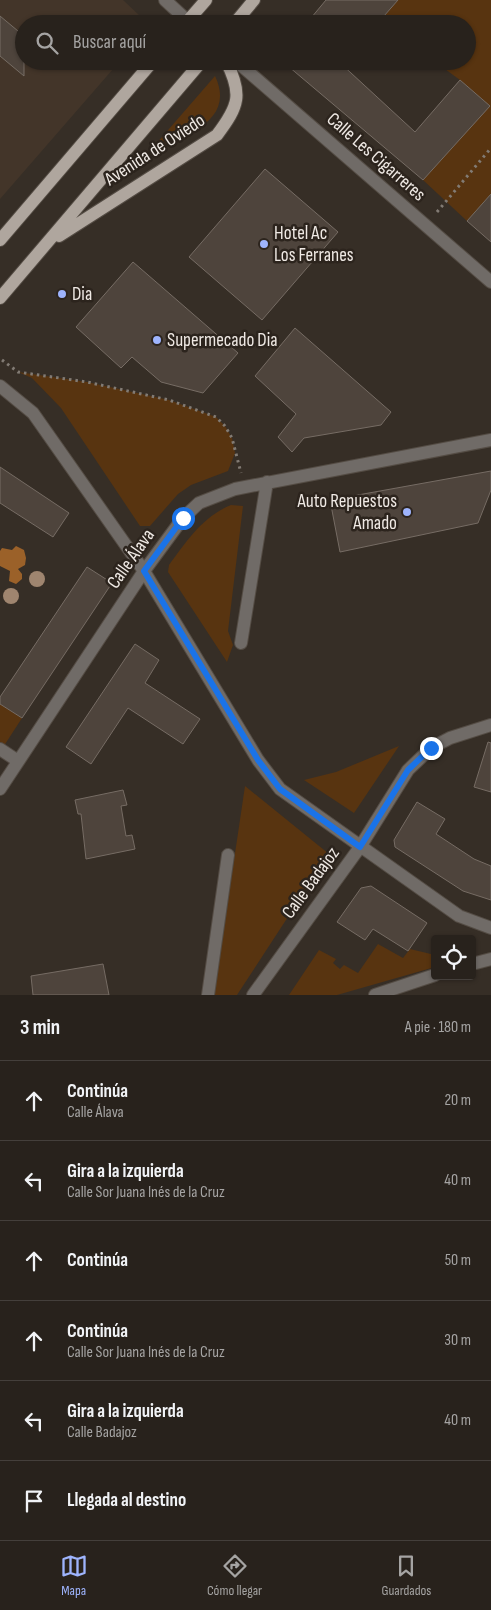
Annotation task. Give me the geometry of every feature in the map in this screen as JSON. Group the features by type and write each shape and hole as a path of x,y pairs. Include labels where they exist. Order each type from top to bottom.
{"main road":[{"path":"194,15 206,0"},
{"path":"242,15 254,0"},
{"path":"0,240 145,70"},
{"name":"Avenida de Oviedo","path":"0,298 194,70"},
{"name":"Avenida de Oviedo","path":"46,244 217,135 234,112 237,93 230,70"}],"street":[{"path":"164,0 180,15"},
{"name":"Calle Les Cigarreres","path":"246,70 491,282"},
{"path":"0,386 33,413 144,571 258,760 280,789 460,916 491,928"},
{"name":"Calle Álava","path":"0,790 144,571 183,518 199,503 235,489 267,482 491,440"},
{"path":"241,643 267,482"},
{"name":"Calle Badajoz","path":"253,995 360,847 408,770 431,748 450,738 491,725"},
{"path":"0,749 18,761"},
{"path":"208,995 228,855"},
{"path":"476,963 491,959"},
{"path":"375,995 431,976"}],"path":[{"path":"437,212 491,148"},
{"path":"2,360 18,372 87,382 169,400 216,417 225,426 232,438 242,474"}],"shaded area":[{"path":"0,0 123,0 139,15 15,15 15,70 112,70 0,199"},
{"path":"398,0 491,0 491,194 467,221 423,180 489,106 446,70 476,70 476,15 385,15"},
{"path":"215,76 220,92 219,105 212,116 203,126 149,152"},
{"path":"18,372 87,382 169,400 216,417 225,426 232,438 235,453 228,471 191,485 178,494 150,526 140,526 61,408 32,378"},
{"path":"231,505 243,506 228,631 233,645 227,662 168,572 169,565 196,530 212,516"},
{"path":"16,546 24,550 26,558 25,565 18,569 22,574 22,579 16,584 9,581 10,571 0,566 0,551 2,548 12,550"},
{"path":"0,704 22,718 0,752"},
{"path":"399,746 354,813 304,780 336,772"},
{"path":"245,786 329,854 237,995 214,995"},
{"path":"378,944 403,958 410,949 431,954 431,968 337,995 289,995 319,950 336,959 333,963 340,969 344,965 358,973"}],"building":[{"path":"326,0 398,0 385,15 314,15"},
{"path":"0,16 15,28 15,68 0,56"},
{"path":"17,70 24,70 24,76"},
{"path":"293,70 348,70 415,132 460,80 490,106 423,180"},
{"name":"Hotel Ac Los Ferranes","path":"265,169 338,232 262,320 189,257"},
{"path":"491,194 491,242 467,221"},
{"name":"Supermecado Dia","path":"133,262 238,353 203,393 161,382 132,357 121,368 76,327"},
{"path":"295,328 391,412 381,425 304,438 292,452 278,437 296,414 255,376"},
{"path":"0,467 69,513 53,537 0,503"},
{"name":"Auto Repuestos Amado","path":"491,471 491,490 478,523 340,552 330,500"},
{"path":"87,567 112,583 22,718 0,704 0,697"},
{"path":"135,644 159,660 145,683 200,719 183,744 128,708 91,764 66,747"},
{"path":"488,742 491,743 491,792 474,787"},
{"path":"123,790 127,805 121,806 126,836 132,835 135,849 86,859 81,814 78,814 75,800"},
{"path":"417,802 445,819 436,834 474,859 491,866 491,900 463,891 395,847 394,840"},
{"path":"371,886 427,923 408,951 373,929 365,940 337,922 361,888"},
{"path":"103,964 109,995 33,995 31,976"}],"place":[{"name":"Hotel Ac Los Ferranes","path":"264,244"},
{"name":"Dia","path":"62,294"},
{"name":"Supermecado Dia","path":"157,340"},
{"name":"Auto Repuestos Amado","path":"407,512"}],"route":[{"path":"183,518 144,571 258,760 280,789 360,847 408,770 431,748"}]}
